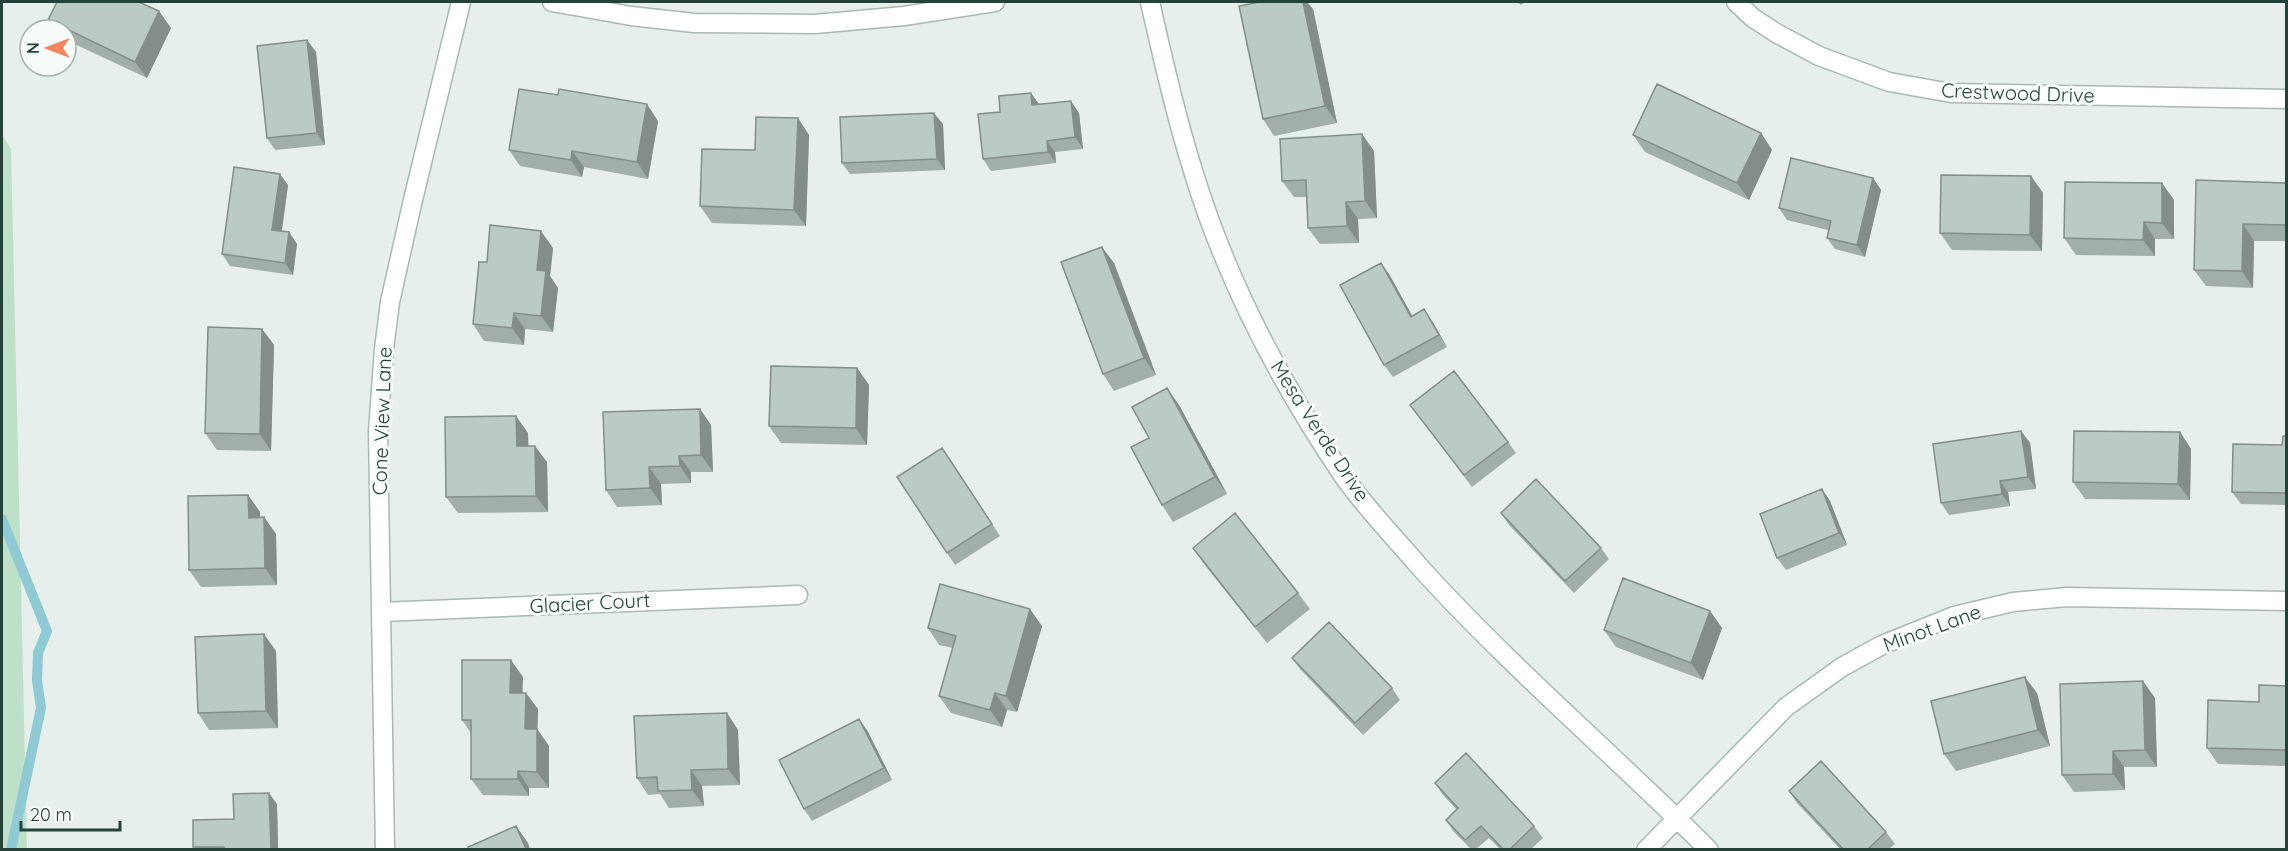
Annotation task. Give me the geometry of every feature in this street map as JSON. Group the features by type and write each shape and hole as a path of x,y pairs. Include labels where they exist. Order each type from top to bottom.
{"street":[{"name":"Cone View Lane","path":"385,849 378,431 384,349 390,302 461,2"},
{"path":"552,2 631,16 694,23 815,24 904,16 995,2"},
{"name":"Mesa Verde Drive","path":"1150,2 1170,89 1194,174 1234,281 1289,388 1345,478 1380,523 1459,610 1709,849"},
{"name":"Crestwood Drive","path":"1736,2 1753,18 1776,33 1819,56 1889,82 1951,93 2286,99"},
{"name":"Glacier Court","path":"381,612 798,595"},
{"name":"Minot Lane","path":"1677,817 1786,707 1842,667 1882,645 1954,616 2013,602 2067,597 2286,601"},
{"path":"1646,849 1677,817"}],"green space":[{"path":"2,134 11,149 27,850 2,849"}],"building":[{"path":"57,2 139,2 159,11 135,62 78,34 78,18 49,18"},
{"path":"1260,2 1303,2 1325,106 1263,119 1239,6"},
{"path":"307,40 317,133 267,138 257,46"},
{"path":"1657,84 1761,133 1737,183 1633,135"},
{"path":"519,89 558,95 559,89 647,104 637,162 572,151 571,160 509,150"},
{"path":"1031,93 1032,105 1071,101 1075,137 1047,141 1048,152 983,159 978,114 1000,112 999,96"},
{"path":"934,113 937,159 842,163 840,117"},
{"path":"756,117 798,118 794,210 700,206 702,149 755,150"},
{"path":"1362,134 1365,201 1346,202 1347,226 1308,228 1306,180 1282,181 1280,139"},
{"path":"1791,158 1873,178 1857,245 1827,238 1831,221 1779,208"},
{"path":"234,167 280,174 272,230 289,232 285,263 222,254"},
{"path":"1941,175 2031,176 2030,235 1940,233"},
{"path":"2196,180 2286,183 2286,225 2243,224 2242,271 2194,270"},
{"path":"2065,182 2162,183 2162,223 2144,222 2143,240 2064,238"},
{"path":"490,225 541,231 537,270 546,271 541,316 514,313 512,328 473,324 479,262 487,262"},
{"path":"1102,247 1144,358 1103,374 1061,262"},
{"path":"1381,263 1411,317 1424,309 1439,335 1384,365 1340,285"},
{"path":"208,327 262,329 260,434 205,433"},
{"path":"771,366 857,368 856,428 769,426"},
{"path":"1454,371 1508,442 1464,475 1410,405"},
{"path":"1167,388 1215,477 1162,505 1131,447 1149,438 1132,407"},
{"path":"700,409 701,455 679,456 680,466 649,467 650,488 606,490 603,412"},
{"path":"516,416 517,446 535,446 536,496 446,497 445,417"},
{"path":"2021,431 2028,477 2000,481 2002,494 1941,503 1933,444"},
{"path":"2074,431 2180,432 2178,484 2073,482"},
{"path":"2283,436 2286,436 2286,493 2232,492 2233,444 2282,445"},
{"path":"942,448 992,524 947,553 897,477"},
{"path":"1536,479 1601,548 1565,581 1501,513"},
{"path":"1822,489 1839,533 1777,558 1760,514"},
{"path":"248,495 249,518 264,517 265,568 189,570 188,496"},
{"path":"1235,513 1298,593 1255,627 1193,548"},
{"path":"1623,578 1710,611 1691,663 1604,630"},
{"path":"940,584 1030,609 1006,696 995,693 990,710 939,696 956,636 928,628"},
{"path":"1329,622 1392,688 1355,723 1292,658"},
{"path":"264,634 266,711 198,713 195,637"},
{"path":"462,660 511,660 510,693 526,693 525,729 537,729 537,772 518,771 518,779 471,779 471,720 462,720"},
{"path":"2025,677 2038,730 1944,754 1931,701"},
{"path":"2143,681 2145,750 2113,751 2113,774 2062,775 2060,684"},
{"path":"2259,685 2286,686 2286,750 2207,748 2208,700 2259,702"},
{"path":"727,713 728,769 691,770 692,790 658,791 657,777 637,778 634,716"},
{"path":"859,719 884,768 804,809 779,760"},
{"path":"1466,753 1534,826 1510,849 1503,849 1481,826 1465,840 1446,820 1458,808 1435,783"},
{"path":"1821,761 1886,832 1868,849 1843,849 1789,791"},
{"path":"269,793 271,849 193,847 193,820 234,819 233,794"},
{"path":"516,826 526,849 469,849 468,847"}],"waterway":[{"path":"2,519 47,631 38,653 37,680 41,708 11,850"}]}
